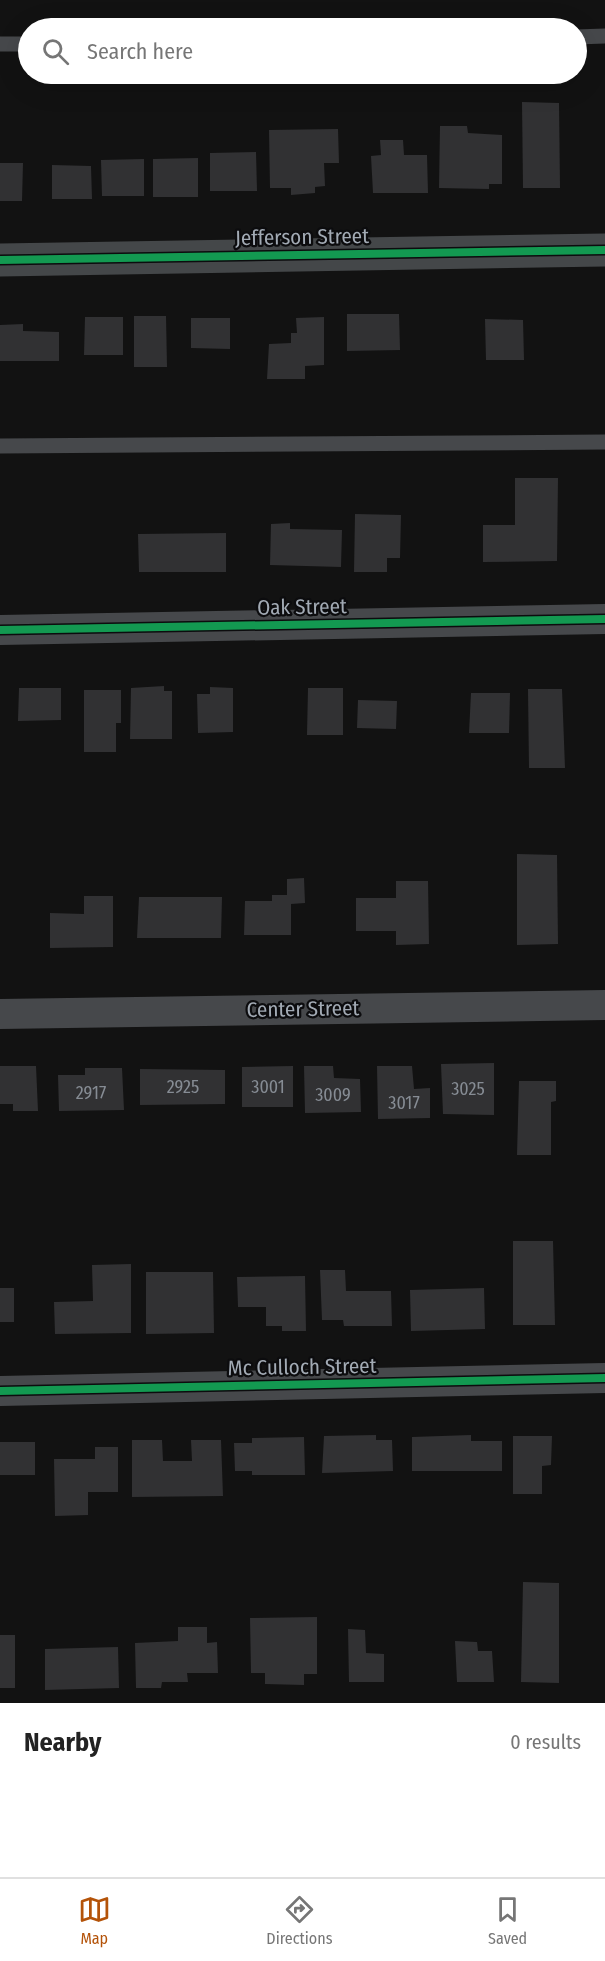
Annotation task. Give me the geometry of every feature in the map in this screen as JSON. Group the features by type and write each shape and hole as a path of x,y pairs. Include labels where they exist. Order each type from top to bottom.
{"street":[{"name":"Jefferson Street","path":"0,260 605,250"},
{"name":"Oak Street","path":"0,630 605,619"},
{"name":"Center Street","path":"0,1014 605,1005"},
{"name":"Mc Culloch Street","path":"0,1391 605,1378"}],"lane":[{"path":"587,37 605,36"},
{"path":"0,44 18,44"},
{"path":"0,446 605,442"}],"building":[{"path":"522,102 559,103 560,188 523,188"},
{"path":"440,126 467,126 468,133 502,135 502,184 489,184 489,189 439,188"},
{"path":"338,129 339,163 324,163 325,186 315,187 315,193 291,195 291,188 270,188 269,130"},
{"path":"380,140 403,140 404,155 427,155 428,193 373,193 371,156 381,155"},
{"path":"256,152 257,191 210,191 210,153"},
{"path":"198,158 198,197 153,197 153,159"},
{"path":"144,159 144,196 102,196 101,160"},
{"path":"0,163 23,163 22,201 0,201"},
{"path":"52,165 91,166 92,199 52,199"},
{"path":"347,314 399,314 400,350 347,351"},
{"path":"134,316 166,316 167,367 134,367"},
{"path":"85,317 123,317 123,355 84,355"},
{"path":"324,317 324,365 305,366 305,379 267,379 269,344 291,343 291,333 297,333 296,318"},
{"path":"191,318 230,318 230,349 191,348"},
{"path":"485,319 523,320 524,360 486,360"},
{"path":"23,324 23,331 59,332 59,361 0,361 0,325"},
{"path":"515,478 558,478 557,561 483,562 483,525 515,525"},
{"path":"355,514 401,515 400,558 387,558 387,572 354,572"},
{"path":"290,523 290,529 342,530 341,567 270,565 271,524"},
{"path":"226,533 226,572 139,572 138,534"},
{"path":"164,686 164,691 172,691 172,739 130,739 131,688"},
{"path":"210,687 233,688 233,732 198,733 197,694 210,694"},
{"path":"19,688 61,688 61,720 18,721"},
{"path":"308,688 343,688 343,735 307,735"},
{"path":"528,689 562,689 565,768 529,768"},
{"path":"84,690 121,690 121,723 116,723 116,752 84,752"},
{"path":"471,693 510,693 509,733 469,733"},
{"path":"358,700 397,701 396,729 357,728"},
{"path":"517,854 557,855 558,944 517,945"},
{"path":"304,878 305,903 291,904 291,935 244,935 245,901 272,901 272,895 287,895 287,879"},
{"path":"396,881 428,881 429,944 396,945 396,931 356,931 356,898 396,898"},
{"path":"84,896 113,896 113,947 50,948 50,913 84,914"},
{"path":"139,897 222,897 221,938 137,938"},
{"path":"494,1063 494,1115 443,1114 441,1064"},
{"path":"0,1066 36,1066 38,1111 13,1111 13,1104 0,1104"},
{"path":"293,1066 293,1107 242,1107 242,1067"},
{"path":"304,1066 333,1066 334,1078 360,1079 361,1112 305,1113"},
{"path":"377,1066 412,1066 414,1089 430,1088 430,1118 378,1119"},
{"path":"85,1068 122,1068 124,1110 59,1111 58,1075 85,1075"},
{"path":"140,1069 225,1070 225,1104 140,1105"},
{"path":"519,1081 556,1081 556,1101 551,1102 551,1155 517,1155"},
{"path":"513,1241 553,1241 555,1325 513,1325"},
{"path":"131,1264 131,1333 55,1334 54,1302 93,1301 92,1265"},
{"path":"320,1270 345,1270 346,1291 391,1291 392,1326 344,1326 343,1320 322,1320"},
{"path":"146,1272 213,1272 214,1333 146,1334"},
{"path":"305,1276 306,1331 282,1331 282,1326 266,1326 266,1307 238,1307 237,1277"},
{"path":"0,1288 14,1288 14,1322 0,1322"},
{"path":"484,1288 485,1329 411,1331 410,1290"},
{"path":"376,1435 376,1440 392,1440 393,1471 322,1473 324,1436"},
{"path":"471,1435 471,1441 502,1441 502,1471 412,1471 412,1437"},
{"path":"513,1436 552,1436 551,1465 542,1466 542,1494 513,1494"},
{"path":"304,1437 305,1475 252,1475 252,1471 235,1471 234,1443 252,1443 252,1438"},
{"path":"132,1440 162,1440 163,1461 192,1461 191,1440 221,1440 223,1496 132,1497"},
{"path":"0,1442 35,1442 35,1475 0,1475"},
{"path":"95,1447 118,1447 118,1492 88,1492 88,1515 55,1516 54,1459 95,1459"},
{"path":"523,1582 559,1583 559,1683 521,1682"},
{"path":"317,1617 317,1674 304,1674 304,1685 265,1684 265,1673 251,1673 250,1618"},
{"path":"178,1627 207,1627 207,1643 217,1642 218,1673 187,1673 188,1682 162,1682 161,1688 136,1688 135,1643 178,1641"},
{"path":"348,1629 365,1630 366,1653 384,1654 384,1682 349,1682"},
{"path":"0,1635 15,1635 15,1688 0,1688"},
{"path":"455,1641 477,1642 478,1651 492,1651 494,1682 457,1682"},
{"path":"118,1647 119,1688 45,1690 45,1649"}],"cycle path":[{"path":"0,260 605,250"},
{"path":"0,630 605,619"},
{"path":"0,1391 605,1378"}]}
